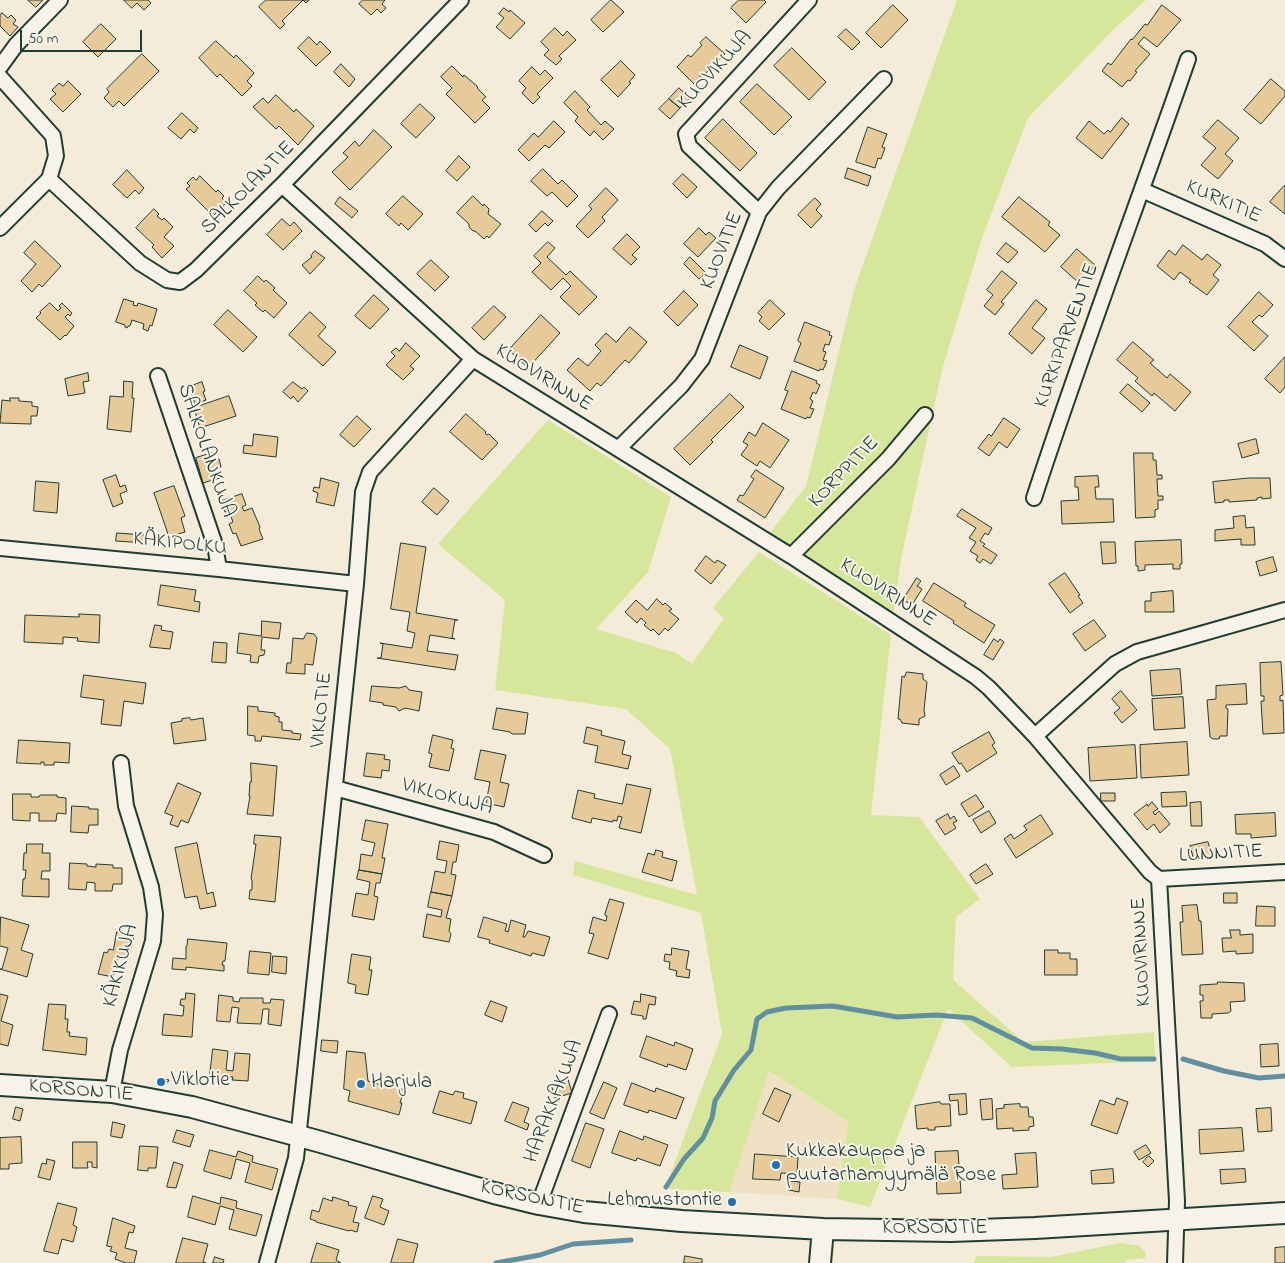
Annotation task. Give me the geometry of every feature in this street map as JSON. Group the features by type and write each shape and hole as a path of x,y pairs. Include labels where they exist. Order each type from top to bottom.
{"main road":[{"name":"KORSONTIE","path":"0,1086 112,1092 192,1106 298,1135 475,1188 539,1204 584,1212 682,1221 823,1229 960,1231 1285,1213"},
{"path":"820,1263 823,1229"}],"street":[{"path":"0,68 16,45 60,0"},
{"name":"SALKOLANTIE","path":"49,179 140,263 167,280 180,282 196,270 282,185 461,0"},
{"name":"KUOVIKUJA","path":"759,212 689,146 686,134 809,0"},
{"name":"KURKIPARVENTIE","path":"1034,498 1068,393 1188,59"},
{"path":"0,77 53,136 56,156 49,179 0,228"},
{"name":"KUOVITIE","path":"618,449 681,386 702,359 759,212 778,188 884,79"},
{"name":"KUOVIRINNE","path":"282,185 473,359 791,556 976,677 1035,736 1150,872 1159,879 1177,1201 1176,1219"},
{"name":"KURKITIE","path":"1142,190 1265,244 1285,259"},
{"name":"VIKLOTIE","path":"267,1263 296,1158 356,584 363,492 370,472 473,359"},
{"name":"SALKOLANKUJA","path":"158,376 215,545 219,569"},
{"name":"KORPPITIE","path":"791,556 888,460 925,415"},
{"name":"KÄKIPOLKU","path":"0,548 356,584"},
{"path":"1035,736 1115,664 1137,652 1285,610"},
{"name":"KÄKIKUJA","path":"112,1092 120,1050 153,940 155,914 151,887 126,806 121,763"},
{"name":"VIKLOKUJA","path":"335,788 494,832 544,855"},
{"name":"LUNNITIE","path":"1159,879 1285,872"},
{"name":"HARAKKAKUJA","path":"539,1204 609,1014"},
{"path":"1175,1263 1176,1219"}],"shaded area":[{"path":"768,1071 848,1122 837,1199 729,1192"}],"green space":[{"path":"957,0 1146,0 1115,28 1028,118 982,238 942,370 901,559 893,616 769,534 806,486 854,290"},
{"path":"548,420 671,497 648,572 596,629 676,653 692,664 724,618 713,608 759,552 891,635 871,815 919,817 980,899 956,917 953,980 1024,1042 1154,1032 1155,1061 1012,1067 948,1009 870,1207 837,1199 848,1122 769,1071 729,1192 665,1189 722,1034 701,913 573,875 575,861 697,895 670,749 626,709 495,690 505,600 438,544"},
{"path":"1120,1243 1140,1246 1146,1253 1145,1258 1127,1260 1124,1263 974,1263 976,1256 1051,1257"}],"building":[{"path":"28,0 43,0 36,7"},
{"path":"124,0 148,0 151,3 144,10 137,3 132,8"},
{"path":"266,0 303,0 282,21 285,24 280,29 259,7"},
{"path":"363,0 385,0 382,4 386,8 381,13 377,9 371,15 359,4"},
{"path":"611,0 624,12 603,32 591,20"},
{"path":"739,0 764,0 766,2 746,23 731,8"},
{"path":"893,5 908,20 881,48 866,33"},
{"path":"1162,5 1181,20 1157,47 1144,37 1138,44 1150,54 1135,71 1137,72 1130,81 1128,80 1122,87 1102,71 1108,63 1111,65 1131,39 1145,24 1147,25"},
{"path":"504,8 509,12 510,10 525,23 510,39 496,27 504,18 499,14"},
{"path":"2,13 8,18 11,15 16,20 13,24 18,27 10,36 0,26 0,16"},
{"path":"101,24 116,39 98,57 83,42"},
{"path":"555,28 563,36 567,31 576,40 559,56 562,59 556,65 544,55 549,50 541,42"},
{"path":"846,29 860,42 852,50 838,37"},
{"path":"309,37 317,45 320,41 331,52 316,66 298,48"},
{"path":"706,37 725,54 705,74 703,72 695,85 677,67 688,55 691,57 702,45 700,43"},
{"path":"216,41 234,58 236,55 254,73 247,81 252,86 242,96 220,74 217,77 199,58"},
{"path":"792,48 826,82 809,100 774,66"},
{"path":"142,54 159,71 124,106 119,101 113,107 104,98 109,92 107,89"},
{"path":"621,61 635,75 629,82 631,83 618,97 601,80"},
{"path":"341,64 355,79 349,87 334,72"},
{"path":"452,66 463,77 464,75 477,86 486,97 482,100 490,108 475,123 446,94 452,88 441,77"},
{"path":"532,67 540,75 545,70 553,78 537,94 540,97 533,104 522,93 526,88 519,81"},
{"path":"1271,79 1285,91 1285,96 1261,124 1244,110"},
{"path":"68,81 81,94 63,112 50,99 56,94 52,90 59,83 63,86"},
{"path":"757,84 792,117 774,135 740,102"},
{"path":"679,88 690,98 680,108 669,99"},
{"path":"575,91 590,107 587,110 601,125 605,121 614,129 603,140 594,131 590,136 575,121 578,117 564,103"},
{"path":"276,95 294,112 296,109 314,126 298,145 279,126 276,129 253,107 263,98 268,103"},
{"path":"669,99 680,108 670,119 659,109"},
{"path":"420,104 435,118 416,138 401,124"},
{"path":"182,113 198,128 194,133 190,129 181,139 168,128"},
{"path":"1122,118 1129,124 1102,159 1076,138 1089,121 1104,134 1108,130 1110,132"},
{"path":"723,119 757,153 740,171 705,138"},
{"path":"1218,120 1239,138 1225,154 1233,161 1218,179 1201,165 1216,148 1203,137"},
{"path":"554,121 565,132 549,148 545,145 529,161 518,150 534,133 538,137"},
{"path":"868,127 887,134 882,147 885,148 881,159 878,158 875,168 856,162"},
{"path":"374,130 392,147 350,190 332,172 348,157 343,153 355,141 359,146"},
{"path":"459,156 470,167 457,181 446,171"},
{"path":"848,168 871,176 868,186 845,178"},
{"path":"543,169 558,184 562,180 578,196 567,207 552,192 547,196 531,181"},
{"path":"127,170 144,188 139,194 135,190 127,198 113,185"},
{"path":"683,174 697,187 687,198 673,184"},
{"path":"200,176 216,192 218,190 224,196 222,198 226,203 213,216 186,189 190,186 187,183 193,177 196,180"},
{"path":"1285,186 1285,214 1270,202"},
{"path":"606,188 618,200 602,217 605,221 588,238 576,226 592,209 589,206"},
{"path":"403,196 423,214 408,230 401,223 399,226 386,214"},
{"path":"473,196 489,209 488,214 501,224 489,238 487,236 484,239 473,231 469,224 457,213"},
{"path":"340,197 358,211 352,218 335,204"},
{"path":"1019,197 1050,222 1048,225 1060,235 1045,252 1002,217"},
{"path":"815,198 821,204 816,210 822,216 811,228 798,215"},
{"path":"154,209 159,214 157,216 162,220 164,218 173,227 164,237 174,246 162,258 152,247 154,245 136,228"},
{"path":"542,211 553,221 548,226 545,223 536,232 529,225"},
{"path":"282,219 290,226 294,222 302,231 283,250 267,235"},
{"path":"699,228 706,235 709,232 716,238 698,257 684,244"},
{"path":"627,234 640,247 632,255 637,259 631,265 613,249"},
{"path":"35,241 61,266 42,287 39,284 32,292 21,281 36,264 24,253"},
{"path":"548,242 555,248 547,257 566,275 570,271 597,297 579,315 560,297 571,286 563,278 551,290 532,272 541,263 534,256"},
{"path":"1006,243 1018,252 1008,263 997,254"},
{"path":"1183,245 1202,260 1207,254 1221,265 1213,275 1219,280 1207,295 1189,282 1191,280 1180,272 1174,280 1157,266 1169,250 1175,255"},
{"path":"1077,249 1095,265 1079,283 1061,267"},
{"path":"315,251 325,258 310,274 302,265 312,257"},
{"path":"690,257 706,273 699,279 684,264"},
{"path":"431,260 449,277 435,291 417,274"},
{"path":"1002,271 1017,283 1001,302 1004,304 995,315 984,306 993,295 987,290"},
{"path":"258,276 275,288 273,290 287,303 274,318 265,310 263,312 255,305 257,303 244,291"},
{"path":"684,291 698,305 678,326 664,312"},
{"path":"1259,292 1273,305 1262,317 1259,315 1252,322 1268,336 1254,351 1228,327"},
{"path":"374,295 389,309 370,329 355,316"},
{"path":"124,299 134,302 133,305 137,306 138,303 157,309 152,326 150,325 148,331 143,329 144,324 132,320 127,328 125,325 116,322"},
{"path":"770,300 785,314 769,330 759,321 762,317 758,313"},
{"path":"1036,300 1047,309 1032,328 1045,338 1032,354 1009,334"},
{"path":"50,303 58,311 62,303 72,313 70,316 68,314 65,317 74,326 60,340 36,318"},
{"path":"494,306 506,317 484,340 472,328"},
{"path":"228,310 257,337 243,352 214,325"},
{"path":"310,312 326,327 318,336 336,352 323,366 289,335"},
{"path":"541,315 560,333 528,368 509,350"},
{"path":"805,322 830,332 829,335 832,336 829,345 825,344 823,351 826,352 823,360 827,361 823,370 820,369 819,371 794,361 801,343 798,341"},
{"path":"630,327 647,342 629,363 625,360 601,386 597,383 590,391 567,370 578,358 588,366 601,351 595,345 606,333 616,342"},
{"path":"1133,342 1154,360 1150,363 1167,378 1170,374 1191,392 1175,411 1154,393 1152,396 1135,381 1138,378 1117,360"},
{"path":"406,343 420,356 410,366 414,369 403,380 386,365 395,356 391,352 396,348 399,351"},
{"path":"740,345 768,357 760,379 731,367"},
{"path":"1285,357 1285,387 1280,393 1265,379"},
{"path":"792,371 817,381 816,383 820,385 816,394 813,392 810,399 813,401 810,408 814,409 810,418 807,417 806,419 781,409 788,391 785,390"},
{"path":"88,373 89,381 83,382 85,393 68,396 65,379"},
{"path":"124,381 133,382 132,398 134,398 131,432 107,429 110,396 123,397"},
{"path":"202,382 206,400 195,404 189,387"},
{"path":"293,382 308,391 298,402 293,396 291,399 283,392"},
{"path":"1128,384 1150,403 1142,412 1120,393"},
{"path":"730,394 744,407 711,440 713,442 690,465 674,449"},
{"path":"229,396 236,416 200,428 194,408"},
{"path":"10,398 19,398 19,401 32,402 32,406 38,407 37,416 31,416 31,424 0,423 2,400 10,401"},
{"path":"466,414 498,443 482,460 450,432"},
{"path":"357,416 371,429 354,447 340,435"},
{"path":"1004,418 1020,429 1007,448 999,442 989,456 978,448 989,434 991,436"},
{"path":"763,423 789,440 770,468 760,461 757,466 741,455 748,445 743,442 749,432 755,436"},
{"path":"254,434 278,437 276,457 243,453 244,445 252,446"},
{"path":"1256,439 1259,453 1242,458 1238,444"},
{"path":"212,453 214,460 219,459 221,467 217,468 220,478 203,483 196,458"},
{"path":"1134,453 1153,453 1153,460 1156,460 1157,475 1162,475 1162,479 1157,479 1158,496 1163,496 1163,500 1158,500 1158,509 1155,510 1155,517 1136,518"},
{"path":"756,470 784,488 765,518 737,500 740,495 743,496 754,479 751,477"},
{"path":"116,475 120,487 125,485 127,491 120,494 123,503 113,507 103,480"},
{"path":"1098,476 1099,487 1095,487 1096,499 1113,499 1114,522 1062,524 1061,501 1079,500 1078,487 1075,487 1075,477"},
{"path":"321,478 339,483 334,506 316,502 318,493 313,491 314,487 319,488"},
{"path":"1270,478 1271,498 1262,499 1262,497 1257,498 1257,500 1229,502 1229,500 1224,500 1224,502 1215,503 1213,482"},
{"path":"36,481 59,483 57,513 34,511"},
{"path":"174,486 185,516 181,518 185,532 169,537 154,493"},
{"path":"434,488 449,501 437,515 422,502"},
{"path":"242,494 246,505 242,507 244,511 252,508 263,539 241,546 236,533 233,534 229,524 233,522 229,511 225,512 222,501"},
{"path":"962,509 992,528 988,535 985,533 980,541 985,544 983,546 997,555 991,564 983,559 980,563 976,560 978,556 970,551 976,542 969,538 976,528 957,516"},
{"path":"1245,516 1246,528 1254,527 1255,545 1241,545 1241,539 1215,541 1215,530 1234,528 1233,517"},
{"path":"117,533 146,535 145,543 116,541"},
{"path":"1181,540 1182,564 1180,564 1180,569 1173,569 1173,564 1145,565 1145,570 1138,571 1135,542"},
{"path":"1101,542 1115,542 1116,563 1103,564"},
{"path":"401,543 426,547 416,613 458,620 455,620 452,638 455,639 430,635 427,651 458,655 455,670 377,658 381,658 383,644 380,643 412,648 415,633 407,631 410,612 391,609"},
{"path":"706,556 715,563 717,560 726,565 711,584 695,571"},
{"path":"1273,557 1277,571 1260,576 1256,562"},
{"path":"1065,573 1080,595 1078,596 1083,603 1070,613 1049,584"},
{"path":"917,578 921,581 917,586 922,589 912,605 903,600"},
{"path":"934,583 966,603 964,606 995,625 984,643 923,601"},
{"path":"161,585 196,590 194,601 200,602 199,612 158,605"},
{"path":"1173,591 1174,612 1145,612 1145,601 1151,601 1151,593"},
{"path":"657,599 663,605 665,603 672,609 669,611 679,619 668,631 665,628 659,635 653,629 651,631 644,625 646,623 641,618 637,623 625,612 636,600 647,610"},
{"path":"79,614 100,615 99,643 77,641 78,638 63,637 63,644 24,642 25,615 79,617"},
{"path":"1094,620 1106,636 1085,651 1073,634"},
{"path":"262,621 281,623 279,639 262,637 261,650 265,650 264,655 259,656 258,663 250,662 251,655 237,653 239,633 261,636"},
{"path":"155,625 162,626 161,630 173,632 170,649 150,647"},
{"path":"307,633 314,634 317,638 313,665 305,664 305,674 286,673 287,663 291,663 293,638 303,639"},
{"path":"994,639 998,642 1000,639 1004,642 993,660 984,655"},
{"path":"214,642 227,643 226,663 212,662"},
{"path":"1281,662 1283,695 1280,696 1280,701 1283,700 1284,733 1263,734 1261,701 1264,701 1264,696 1261,696 1260,663"},
{"path":"1180,669 1182,694 1152,696 1150,671"},
{"path":"907,672 923,674 923,679 927,682 925,716 919,719 919,725 902,723 898,719 902,676 904,677"},
{"path":"84,675 146,683 143,704 124,701 121,726 101,724 104,700 81,697"},
{"path":"1246,684 1247,704 1226,705 1228,709 1227,736 1213,739 1210,737 1207,700 1216,699 1216,686"},
{"path":"372,686 399,688 406,686 409,690 422,692 419,711 405,708 399,711 396,707 370,701"},
{"path":"1121,691 1137,710 1122,723 1114,713 1120,708 1112,699"},
{"path":"1183,697 1185,728 1154,730 1152,699"},
{"path":"248,706 258,707 258,711 275,713 275,716 279,717 279,722 282,722 282,730 301,734 300,740 262,736 261,741 255,741 255,736 248,735"},
{"path":"497,708 528,713 525,734 512,734 493,729"},
{"path":"190,718 191,720 203,718 206,740 174,744 171,723"},
{"path":"587,727 602,731 601,735 625,741 622,754 631,756 628,769 595,762 598,746 584,743"},
{"path":"989,732 995,743 992,745 997,753 967,772 952,753"},
{"path":"433,735 453,740 451,748 454,749 449,771 429,767 432,754 429,753"},
{"path":"19,740 70,743 69,763 54,762 54,765 44,765 44,762 41,762 41,764 17,763"},
{"path":"1187,742 1189,775 1141,778 1140,745"},
{"path":"1135,745 1137,778 1090,781 1088,748"},
{"path":"481,750 506,755 500,782 509,784 504,807 486,803 490,782 475,779"},
{"path":"367,753 385,755 384,759 390,760 389,771 382,770 381,778 364,776"},
{"path":"251,763 277,766 273,816 247,814 250,796"},
{"path":"954,766 960,776 946,785 940,775"},
{"path":"178,783 201,793 188,823 181,820 178,827 170,824 173,816 165,813"},
{"path":"627,784 651,789 641,833 619,828 622,817 618,816 617,821 613,820 613,822 592,818 591,823 572,818 578,790 595,794 594,798 622,804"},
{"path":"1186,792 1187,806 1162,807 1161,793"},
{"path":"1101,793 1115,793 1115,801 1101,801"},
{"path":"13,794 31,794 31,797 57,795 57,797 66,798 66,814 57,813 56,821 39,821 39,813 30,813 30,821 13,820"},
{"path":"976,795 984,807 969,817 961,804"},
{"path":"1152,802 1158,809 1153,812 1155,815 1159,811 1170,824 1160,833 1154,824 1147,830 1134,814"},
{"path":"1201,802 1202,826 1191,826 1190,803"},
{"path":"72,806 98,809 98,825 89,825 88,833 71,832"},
{"path":"989,811 996,823 981,833 973,820"},
{"path":"1275,813 1276,836 1251,838 1251,834 1236,834 1235,815"},
{"path":"948,814 950,819 954,816 957,821 953,823 956,828 945,835 936,821"},
{"path":"1041,815 1053,834 1016,858 1004,839 1011,834 1014,839 1027,830 1024,826"},
{"path":"366,820 388,824 382,858 385,858 382,874 359,870 361,854 372,856 375,843 362,840"},
{"path":"255,835 281,837 275,902 249,899 250,890 252,890 251,879 256,844 254,844"},
{"path":"440,841 459,845 456,862 453,862 451,874 456,875 452,896 431,892 435,871 445,873 447,861 437,859"},
{"path":"1208,842 1212,856 1194,861 1190,846"},
{"path":"197,843 207,894 213,892 216,906 200,909 197,896 185,898 175,848"},
{"path":"27,844 43,844 42,853 50,853 50,871 42,871 41,879 49,879 49,897 22,896 23,879 25,879 26,870 23,870 24,853 26,853"},
{"path":"656,850 663,852 662,857 677,861 672,881 642,872 648,853 654,855"},
{"path":"70,863 87,864 87,866 96,867 96,864 113,865 113,868 122,868 122,884 113,884 112,891 95,891 95,883 87,882 86,890 69,889"},
{"path":"986,864 993,874 976,884 970,875"},
{"path":"359,870 382,874 380,883 376,883 374,896 378,897 374,920 352,916 356,893 368,895 370,882 357,879"},
{"path":"431,892 452,896 446,918 451,919 449,942 423,937 427,914 441,917 442,910 428,907"},
{"path":"1224,893 1237,893 1237,903 1224,903"},
{"path":"610,899 624,903 608,959 588,953 594,934 589,933 593,917 606,921 607,916 605,915"},
{"path":"1197,905 1199,921 1201,921 1203,954 1182,955 1180,922 1183,922 1182,906"},
{"path":"1257,906 1275,907 1275,926 1256,926"},
{"path":"1,917 29,925 21,950 33,954 27,977 0,969 2,969 8,948 0,946"},
{"path":"484,917 507,924 505,931 508,932 511,920 526,925 523,937 525,937 528,931 550,937 544,956 532,953 531,956 489,943 490,940 478,937"},
{"path":"1230,930 1240,930 1240,935 1253,934 1253,953 1236,954 1236,951 1223,952 1222,938 1231,938"},
{"path":"117,932 134,936 128,959 118,956 113,977 98,974 104,952 107,953 109,949 113,950"},
{"path":"188,939 227,943 225,961 223,961 222,965 224,965 224,971 186,967 186,970 172,969 173,958 186,959"},
{"path":"672,948 689,951 686,969 690,970 689,978 676,976 677,971 669,969 670,962 664,961 665,954 671,955"},
{"path":"1045,950 1058,950 1058,953 1070,953 1070,959 1077,959 1077,975 1045,975"},
{"path":"250,951 271,953 269,975 248,973"},
{"path":"352,954 371,957 369,970 372,970 368,995 355,993 356,985 348,983"},
{"path":"273,956 287,957 286,974 272,972"},
{"path":"1218,982 1244,983 1245,1001 1230,1002 1231,1011 1228,1013 1212,1014 1212,1018 1201,1018 1200,1001 1203,1001 1203,995 1200,995 1200,985 1217,984"},
{"path":"186,993 195,994 192,1037 162,1035 164,1014 183,1016 184,1006 180,1005 181,999 185,999"},
{"path":"0,994 8,996 1,1021 13,1025 8,1046 0,1044"},
{"path":"641,994 656,997 655,1005 649,1004 646,1019 643,1019 643,1016 631,1014 634,1001 640,1002"},
{"path":"219,995 233,997 233,1001 239,1002 240,998 263,998 263,1003 270,1003 271,999 284,1000 281,1026 268,1024 269,1009 263,1009 261,1024 237,1023 239,1008 232,1007 230,1022 217,1021"},
{"path":"491,1001 507,1007 502,1022 485,1015"},
{"path":"49,1004 66,1005 65,1019 68,1019 67,1032 70,1032 69,1036 87,1038 86,1055 43,1050"},
{"path":"647,1036 674,1046 675,1042 693,1049 686,1070 668,1064 667,1067 640,1057"},
{"path":"322,1040 338,1041 337,1053 321,1051"},
{"path":"1278,1044 1279,1066 1261,1067 1260,1045"},
{"path":"213,1049 228,1051 226,1070 233,1071 235,1053 250,1054 248,1081 232,1080 233,1077 210,1076"},
{"name":"Harjula","path":"347,1051 365,1053 368,1081 381,1085 382,1082 404,1090 399,1115 348,1101 350,1091 344,1089"},
{"path":"159,1078 169,1080 168,1082 158,1081"},
{"path":"568,1079 572,1093 555,1098 551,1084"},
{"path":"604,1082 617,1088 604,1119 590,1113"},
{"path":"632,1083 655,1092 656,1088 684,1098 676,1119 649,1110 648,1113 624,1105"},
{"path":"775,1088 791,1095 779,1122 763,1114"},
{"path":"440,1091 453,1095 455,1091 464,1093 463,1098 477,1102 471,1124 433,1113"},
{"path":"966,1094 967,1114 959,1115 958,1100 950,1101 949,1095"},
{"path":"1117,1098 1128,1102 1117,1134 1091,1125 1100,1100 1114,1105"},
{"path":"992,1099 993,1119 982,1120 980,1100"},
{"path":"513,1102 529,1108 524,1122 529,1124 527,1130 505,1121"},
{"path":"940,1102 941,1104 950,1104 951,1126 935,1127 935,1130 928,1130 928,1128 917,1129 915,1106"},
{"path":"1020,1104 1020,1107 1028,1107 1029,1117 1033,1117 1034,1126 1029,1127 1029,1130 997,1129 996,1109 1004,1108 1004,1105"},
{"path":"16,1107 23,1109 20,1121 13,1119"},
{"path":"1271,1108 1272,1131 1258,1132 1256,1109"},
{"path":"113,1122 125,1125 122,1138 111,1136"},
{"path":"586,1123 604,1129 590,1168 572,1161"},
{"path":"1242,1128 1244,1151 1200,1154 1199,1130"},
{"path":"177,1130 194,1135 190,1147 173,1142"},
{"path":"620,1131 643,1140 644,1136 668,1145 660,1166 637,1158 636,1161 612,1153"},
{"path":"21,1137 22,1163 9,1164 9,1169 0,1169 0,1138"},
{"path":"73,1142 97,1142 97,1168 92,1167 92,1162 87,1162 88,1168 73,1168"},
{"path":"1146,1145 1151,1153 1139,1160 1134,1152"},
{"path":"140,1146 158,1147 156,1168 148,1168 148,1171 138,1170"},
{"path":"210,1150 236,1157 238,1151 253,1156 252,1162 278,1169 272,1190 245,1182 250,1163 236,1159 231,1179 204,1171"},
{"path":"958,1151 961,1193 937,1194 935,1152"},
{"path":"1036,1153 1038,1187 1003,1189 1002,1175 1017,1174 1015,1154"},
{"name":"Kukkakauppa ja puutarhamyymälä Rose","path":"755,1154 798,1157 797,1174 781,1173 780,1180 753,1179"},
{"path":"1149,1156 1154,1161 1148,1167 1143,1162"},
{"path":"47,1159 55,1161 50,1180 38,1177 42,1163 46,1164"},
{"path":"174,1162 183,1165 176,1188 167,1187"},
{"path":"1113,1169 1114,1183 1092,1184 1091,1171"},
{"path":"1245,1169 1246,1182 1221,1184 1220,1170"},
{"path":"790,1181 800,1182 799,1192 789,1190"},
{"path":"193,1196 220,1204 221,1197 237,1201 236,1208 262,1215 256,1236 229,1229 234,1210 220,1206 215,1225 188,1217"},
{"path":"373,1196 383,1199 380,1207 389,1211 384,1225 365,1218"},
{"path":"333,1197 349,1202 348,1205 357,1207 353,1222 359,1223 357,1232 310,1219 312,1210 319,1212 323,1198 332,1201"},
{"path":"58,1203 77,1208 73,1225 77,1227 73,1242 62,1239 58,1254 44,1251"},
{"path":"113,1218 135,1226 133,1233 129,1232 125,1248 137,1251 134,1263 126,1263 115,1259 117,1253 110,1251 112,1247 107,1246"},
{"path":"183,1238 208,1244 203,1262 206,1263 176,1263"},
{"path":"398,1239 418,1244 413,1263 391,1263"},
{"path":"317,1243 339,1250 336,1260 341,1263 311,1263"},
{"path":"1285,1247 1285,1263 1275,1263 1275,1248"},
{"path":"685,1256 702,1259 702,1263 684,1263"},
{"path":"215,1257 224,1260 223,1263 213,1263"}],"waterway":[{"path":"666,1187 684,1159 703,1138 712,1118 715,1101 734,1070 751,1050 757,1019 767,1012 786,1008 833,1006 897,1017 936,1015 972,1018 1032,1048 1095,1053 1121,1059 1154,1059"},
{"path":"1183,1059 1224,1071 1259,1078 1285,1076"},
{"path":"496,1263 540,1255 573,1244 631,1240"}],"place":[{"name":"Viklotie","path":"161,1082"},
{"name":"Harjula","path":"361,1084"},
{"name":"Kukkakauppa ja puutarhamyymälä Rose","path":"776,1165"},
{"name":"Lehmustontie","path":"732,1202"}]}
